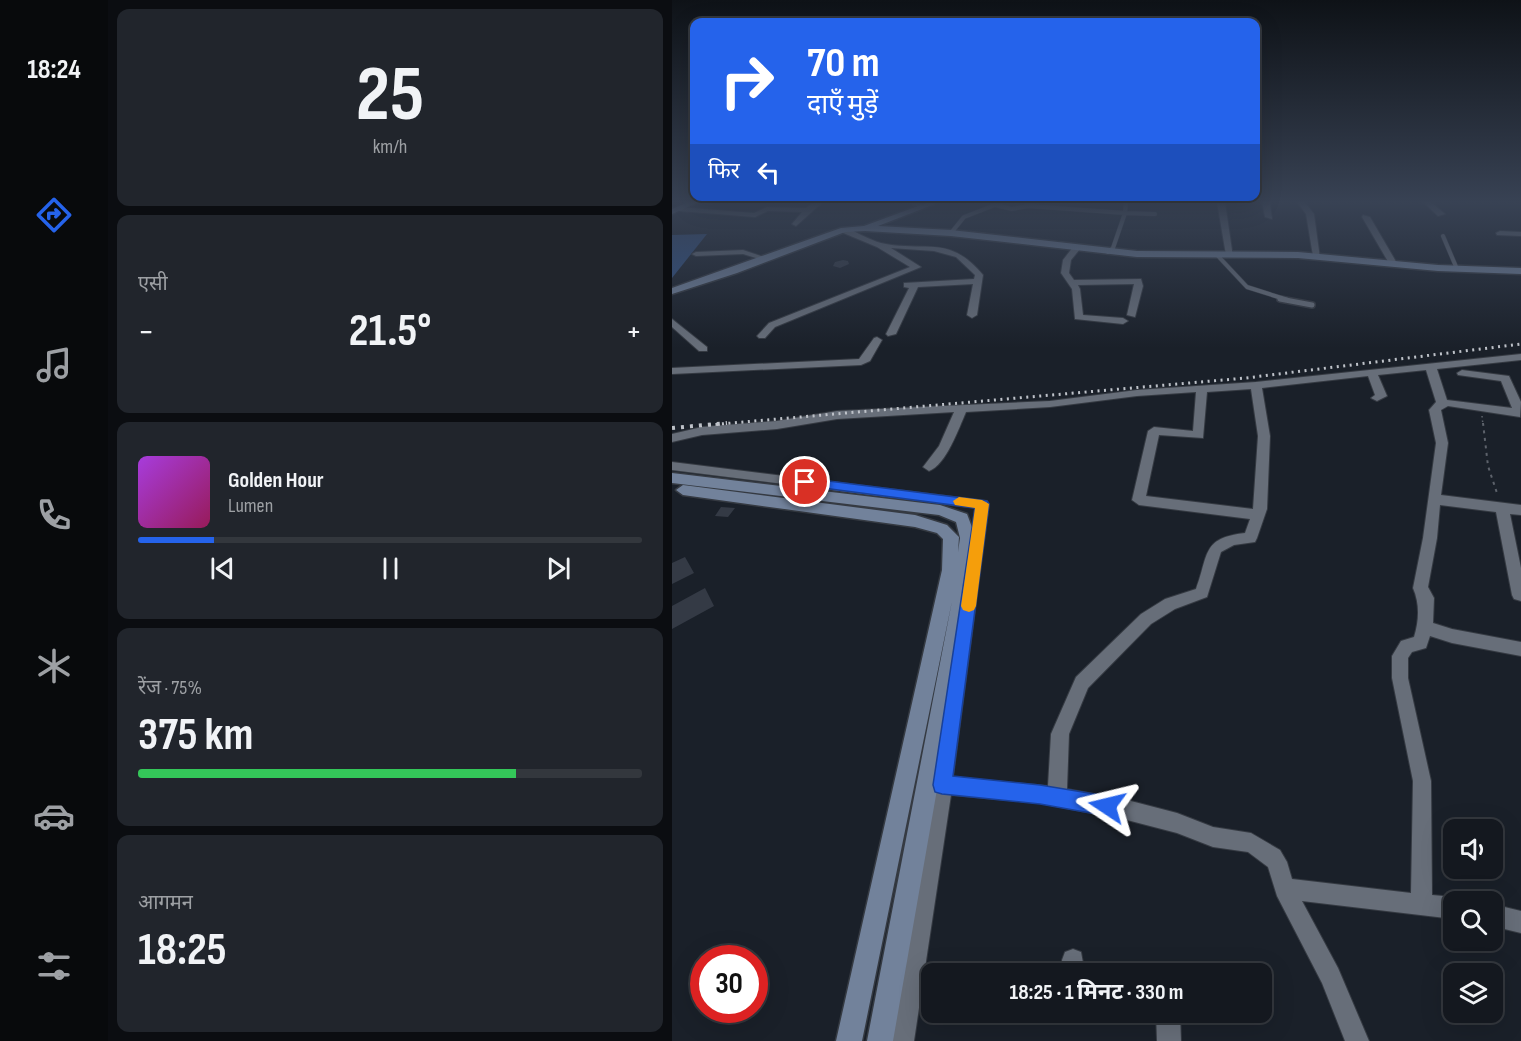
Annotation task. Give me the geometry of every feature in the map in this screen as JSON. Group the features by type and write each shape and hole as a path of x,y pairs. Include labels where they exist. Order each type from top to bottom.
{"street":[{"path":"672,297 789,251"},
{"path":"762,336 772,325 917,267 889,251"},
{"path":"941,251 959,255 979,275 972,315"},
{"path":"1071,283 1138,281 1139,286 1127,318 1078,317 1076,289 1071,283 1065,273 1067,260 1075,251"},
{"path":"1093,251 1156,255 1317,256 1395,265 1521,270"},
{"path":"1229,251 1230,255"},
{"path":"1316,251 1317,256"},
{"path":"1386,251 1395,265"},
{"path":"696,254 743,252 766,259"},
{"path":"672,291 703,279 734,271"},
{"path":"891,334 911,284 978,281"},
{"path":"672,322 703,349"},
{"path":"672,371 861,362 866,359 878,340"},
{"path":"672,438 702,431 777,425 837,415 1050,404 1127,394 1256,385 1521,357"},
{"path":"1431,368 1442,403"},
{"path":"1462,373 1500,375 1505,378 1521,414"},
{"path":"1372,374 1381,396 1377,398"},
{"path":"1058,797 1060,734 1082,683 1146,619 1170,604 1202,593 1210,555 1227,539 1250,538 1258,516 1264,436 1256,385"},
{"path":"1202,389 1199,435 1154,431 1139,500 1258,516"},
{"path":"1442,403 1521,414"},
{"path":"1421,905 1422,782 1400,678 1400,656 1407,646 1420,643 1425,627 1426,598 1420,588 1430,538 1442,443 1435,410 1442,403"},
{"path":"929,467 944,448 962,408"},
{"path":"672,466 982,504 942,785 902,1041"},
{"path":"672,478 940,510 958,515 965,523 968,538 958,618 880,1041"},
{"path":"672,488 915,521 942,529 951,537 950,570 849,1041"},
{"path":"1434,499 1521,510"},
{"path":"1502,507 1519,595"},
{"path":"1425,627 1452,636 1521,648"},
{"path":"942,785 1058,797 1126,810 1176,823 1213,837 1251,843 1266,851 1277,862 1284,889 1330,976 1357,1041"},
{"path":"1284,889 1443,907"},
{"path":"1503,918 1521,922"},
{"path":"1168,1023 1169,1041"}],"lane":[{"path":"1449,251 1457,269"},
{"path":"1218,256 1247,287 1276,298 1312,304"}],"path":[{"path":"1481,408 1488,466 1502,507"}],"water":[{"path":"672,251 694,251 672,278"}],"building":[{"path":"848,261 849,264 840,268 833,266 835,262"},
{"path":"721,507 735,508 728,517 715,516"},
{"path":"685,557 694,573 672,584 672,563"},
{"path":"705,588 714,606 672,629 672,606"}],"railway":[{"path":"709,425 1246,378 1521,344"},
{"path":"672,428 727,423"}],"slow traffic":[{"path":"959,501 982,504 969,606"}],"route":[{"path":"805,482 982,504 952,728 942,785 1040,794 1107,806"}]}
